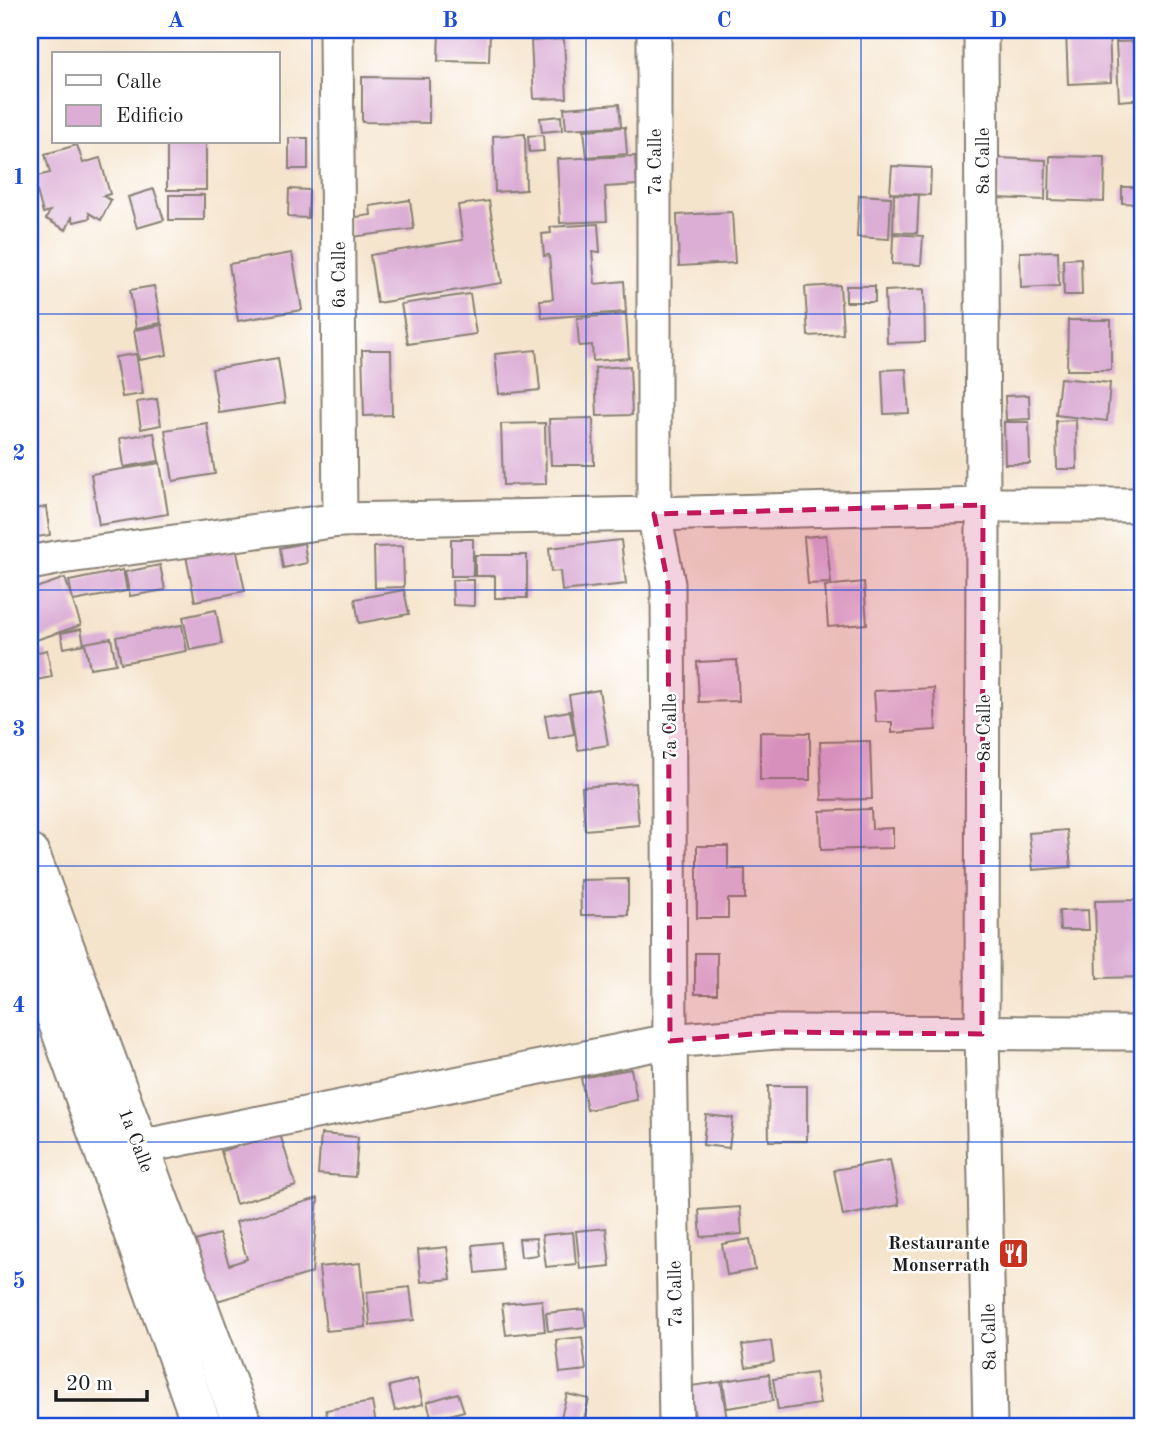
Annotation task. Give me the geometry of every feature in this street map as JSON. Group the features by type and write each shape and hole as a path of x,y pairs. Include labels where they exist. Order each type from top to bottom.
{"main road":[{"name":"1a Calle","path":"30,854 50,989 140,1147 243,1426"},
{"name":"1a Calle","path":"30,944 50,989 202,1426"}],"street":[{"name":"6a Calle","path":"336,30 340,520"},
{"name":"7a Calle","path":"654,30 654,514 668,584 670,1041 676,1426"},
{"name":"8a Calle","path":"981,30 982,1034 990,1426"},
{"path":"30,564 61,556 340,520 983,505 1143,505"},
{"path":"140,1147 670,1041 776,1032 1143,1033"}],"highlighted area":[{"path":"983,505 982,1034 776,1032 670,1041 668,584 654,514"}],"building":[{"path":"439,30 490,30 489,62 438,61"},
{"path":"1066,30 1109,30 1111,82 1068,84"},
{"path":"564,39 567,98 534,99 531,41"},
{"path":"1143,41 1143,99 1119,101 1116,42"},
{"path":"362,77 429,78 429,123 362,122"},
{"path":"619,104 621,126 566,129 564,108"},
{"path":"561,116 562,130 542,132 540,118"},
{"path":"625,127 627,154 587,157 584,130"},
{"path":"525,134 526,190 495,192 493,136"},
{"path":"543,135 544,151 529,152 528,136"},
{"path":"289,138 308,138 308,169 289,169"},
{"path":"167,144 206,144 206,190 167,190"},
{"path":"77,145 83,163 100,158 110,194 103,196 111,200 101,220 89,213 90,218 74,222 72,217 66,230 46,219 50,211 43,213 33,177 50,173 45,154"},
{"path":"635,156 637,185 605,187 607,221 560,223 557,159"},
{"path":"1050,156 1105,157 1104,202 1049,200"},
{"path":"999,158 1046,160 1045,200 998,198"},
{"path":"892,166 931,168 930,195 890,193"},
{"path":"1122,187 1143,187 1143,204 1122,203"},
{"path":"154,189 164,220 137,228 128,197"},
{"path":"289,189 309,190 308,218 288,217"},
{"path":"894,194 919,195 917,233 893,232"},
{"path":"169,195 204,195 204,220 169,220"},
{"path":"859,195 891,197 889,239 857,237"},
{"path":"410,200 414,229 352,237 349,218 371,215 370,206"},
{"path":"489,201 502,283 377,303 370,255 463,240 458,205"},
{"path":"732,212 735,263 679,266 677,215"},
{"path":"598,224 600,252 592,252 595,284 624,281 626,312 542,318 540,300 553,299 549,255 544,256 542,234 551,233 550,227"},
{"path":"893,234 923,236 921,265 892,264"},
{"path":"1058,251 1059,286 1021,288 1020,252"},
{"path":"292,253 302,310 238,321 229,264"},
{"path":"1081,258 1082,295 1064,295 1063,259"},
{"path":"840,285 843,334 808,336 805,287"},
{"path":"154,286 161,323 136,328 130,290"},
{"path":"846,286 875,286 875,302 846,302"},
{"path":"924,289 925,342 887,343 885,291"},
{"path":"470,294 476,334 408,344 401,304"},
{"path":"626,314 629,358 593,361 592,345 579,346 577,318"},
{"path":"1068,320 1111,320 1111,370 1067,370"},
{"path":"162,325 167,355 139,360 134,330"},
{"path":"362,350 391,350 392,415 364,416"},
{"path":"536,350 540,390 499,394 495,354"},
{"path":"136,354 143,394 122,397 115,357"},
{"path":"278,358 285,403 219,413 212,369"},
{"path":"630,366 632,415 597,416 595,368"},
{"path":"906,369 909,413 884,414 882,370"},
{"path":"1060,378 1110,383 1107,421 1056,415"},
{"path":"1029,395 1030,419 1006,420 1005,396"},
{"path":"157,399 161,425 141,429 137,402"},
{"path":"593,418 594,465 551,465 549,419"},
{"path":"1076,420 1077,469 1057,469 1056,421"},
{"path":"1004,422 1029,422 1030,464 1005,464"},
{"path":"207,423 215,474 173,481 165,430"},
{"path":"545,423 546,484 503,485 501,424"},
{"path":"154,433 159,461 124,467 120,438"},
{"path":"160,463 168,514 99,525 91,474"},
{"path":"46,507 50,535 30,538 30,510"},
{"path":"826,535 831,583 808,584 804,537"},
{"path":"451,539 473,539 473,576 451,576"},
{"path":"621,540 626,584 562,591 560,571 551,572 549,548"},
{"path":"304,543 307,563 283,568 280,548"},
{"path":"403,546 404,587 375,588 374,547"},
{"path":"236,547 245,591 195,601 186,556"},
{"path":"475,555 527,555 527,598 495,598 495,576 475,576"},
{"path":"160,565 165,590 130,596 125,572"},
{"path":"123,570 127,591 73,601 69,581"},
{"path":"65,578 81,625 30,642 30,590"},
{"path":"452,580 474,580 474,606 453,605"},
{"path":"864,582 867,624 828,627 825,586"},
{"path":"404,590 409,614 359,623 355,599"},
{"path":"216,610 222,644 190,650 183,617"},
{"path":"182,625 187,651 121,663 116,637"},
{"path":"81,629 84,644 64,648 61,633"},
{"path":"111,638 116,664 90,668 85,643"},
{"path":"47,650 52,677 30,681 30,654"},
{"path":"737,660 739,701 699,702 697,662"},
{"path":"934,688 936,730 892,733 892,722 876,722 874,691"},
{"path":"599,690 608,745 578,750 569,695"},
{"path":"570,711 574,734 549,739 545,715"},
{"path":"760,732 810,733 810,780 760,780"},
{"path":"870,741 872,799 822,800 820,742"},
{"path":"635,783 639,825 585,830 582,787"},
{"path":"871,809 872,829 893,828 893,848 821,850 820,811"},
{"path":"1067,830 1071,867 1033,870 1029,833"},
{"path":"697,846 728,846 728,869 745,869 745,899 728,899 728,918 697,918"},
{"path":"628,879 628,915 581,915 580,880"},
{"path":"1141,900 1143,977 1097,978 1095,901"},
{"path":"1088,910 1089,930 1060,930 1059,911"},
{"path":"695,953 717,953 717,994 695,994"},
{"path":"631,1069 637,1100 587,1110 581,1078"},
{"path":"768,1086 807,1086 807,1141 769,1141"},
{"path":"706,1115 733,1118 729,1148 703,1145"},
{"path":"280,1134 296,1186 236,1204 221,1151"},
{"path":"321,1134 358,1137 355,1177 318,1174"},
{"path":"890,1160 899,1205 843,1216 834,1170"},
{"path":"318,1198 312,1273 210,1303 192,1242 219,1234 229,1265 247,1259 236,1222"},
{"path":"740,1207 742,1234 701,1237 699,1210"},
{"path":"606,1228 610,1266 580,1269 576,1231"},
{"path":"573,1232 576,1264 546,1267 542,1235"},
{"path":"536,1238 538,1255 521,1257 519,1239"},
{"path":"750,1239 755,1270 727,1275 722,1244"},
{"path":"500,1242 503,1270 476,1273 473,1245"},
{"path":"447,1247 451,1279 421,1282 418,1250"},
{"path":"360,1263 366,1327 326,1331 319,1267"},
{"path":"410,1287 414,1320 370,1325 367,1292"},
{"path":"542,1300 545,1331 506,1335 502,1304"},
{"path":"584,1309 586,1327 548,1331 546,1313"},
{"path":"582,1337 586,1370 560,1373 556,1340"},
{"path":"771,1341 774,1362 746,1367 742,1345"},
{"path":"815,1373 820,1404 778,1410 773,1379"},
{"path":"769,1374 773,1401 727,1408 723,1381"},
{"path":"417,1379 423,1404 395,1411 389,1386"},
{"path":"721,1382 727,1420 696,1424 690,1386"},
{"path":"458,1393 464,1411 432,1420 427,1402"},
{"path":"567,1394 589,1399 583,1423 561,1417"},
{"path":"372,1402 376,1424 329,1426 326,1410"}],"place":[{"name":"Restaurante Monserrath","path":"1013,1253"}]}
